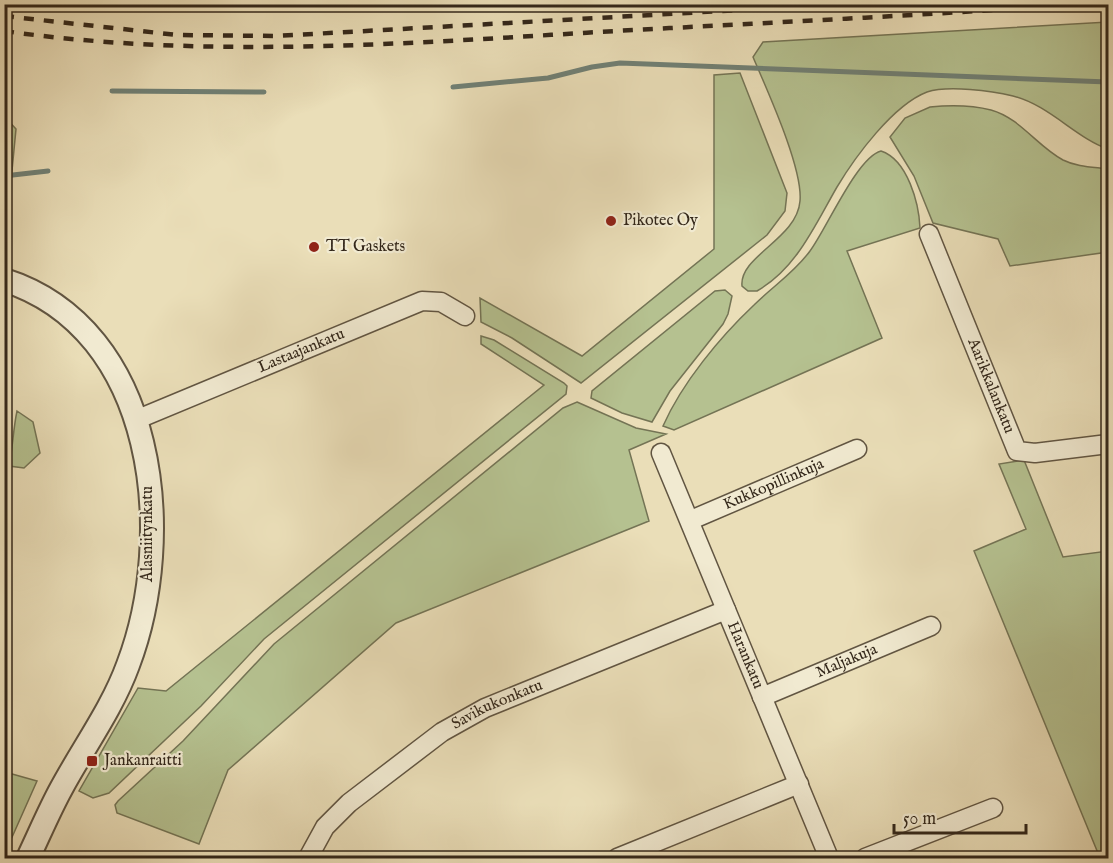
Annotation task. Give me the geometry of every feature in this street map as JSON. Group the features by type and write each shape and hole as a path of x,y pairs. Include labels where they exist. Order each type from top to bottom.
{"street":[{"name":"Aarikkalankatu","path":"929,234 1017,451 1035,453 1108,444"},
{"name":"Alasniitynkatu","path":"4,280 60,309 92,338 108,360 138,419 152,515 150,584 144,614 117,692 60,790 28,858"},
{"name":"Lastaajankatu","path":"138,419 422,302 441,302 465,316"},
{"name":"Kukkopillinkuja","path":"691,520 857,449"},
{"name":"Harankatu","path":"661,453 691,520 829,858"},
{"name":"Savikukonkatu","path":"308,858 325,827 350,802 442,732 484,708 726,610"},
{"name":"Maljakuja","path":"762,696 931,626"},
{"path":"617,858 799,784"},
{"path":"864,858 993,808"}],"green space":[{"path":"1108,22 1108,149 1096,144 1026,100 1013,96 958,89 927,92 901,108 864,147 837,187 804,245 783,270 757,291 748,291 742,286 749,265 789,226 797,214 800,201 796,169 790,150 753,57 763,42"},
{"path":"740,73 787,193 785,211 767,235 581,383 512,338 481,322 480,298 582,356 714,249 714,75"},
{"path":"960,106 991,110 1011,119 1063,160 1108,169 1108,252 1010,266 998,239 933,223 914,176 890,137 905,118 930,107"},
{"path":"5,117 16,129 5,243"},
{"path":"881,151 898,163 905,173 914,195 920,228 847,251 882,338 674,430 663,426 680,393 703,361 741,318 804,259 852,180 872,156"},
{"path":"725,290 732,296 723,324 670,391 652,422 622,413 591,398 592,391 715,291"},
{"path":"481,336 494,340 564,383 567,386 566,394 264,639 201,706 109,793 93,798 79,791 138,688 166,691 544,385 481,344"},
{"path":"577,402 636,428 666,434 629,450 649,521 396,623 228,770 199,844 117,813 115,805 118,801 183,741 274,644 563,408"},
{"path":"17,411 33,422 40,453 24,468 9,466"},
{"path":"1024,460 1063,557 1108,551 1108,858 1100,858 974,551 1026,529 999,464"},
{"path":"5,772 37,781 5,853"}],"waterway":[{"path":"453,87 548,78 620,63 1108,82"},
{"path":"112,91 264,92"},
{"path":"4,176 48,171"}],"railway":[{"path":"4,16 177,35 276,36 847,4"},
{"path":"4,31 78,40 152,45 301,46 450,41 1078,4"}],"place":[{"name":"Pikotec Oy","path":"611,221"},
{"name":"TT Gaskets","path":"314,247"},
{"name":"Jankanraitti","path":"92,761"}]}
